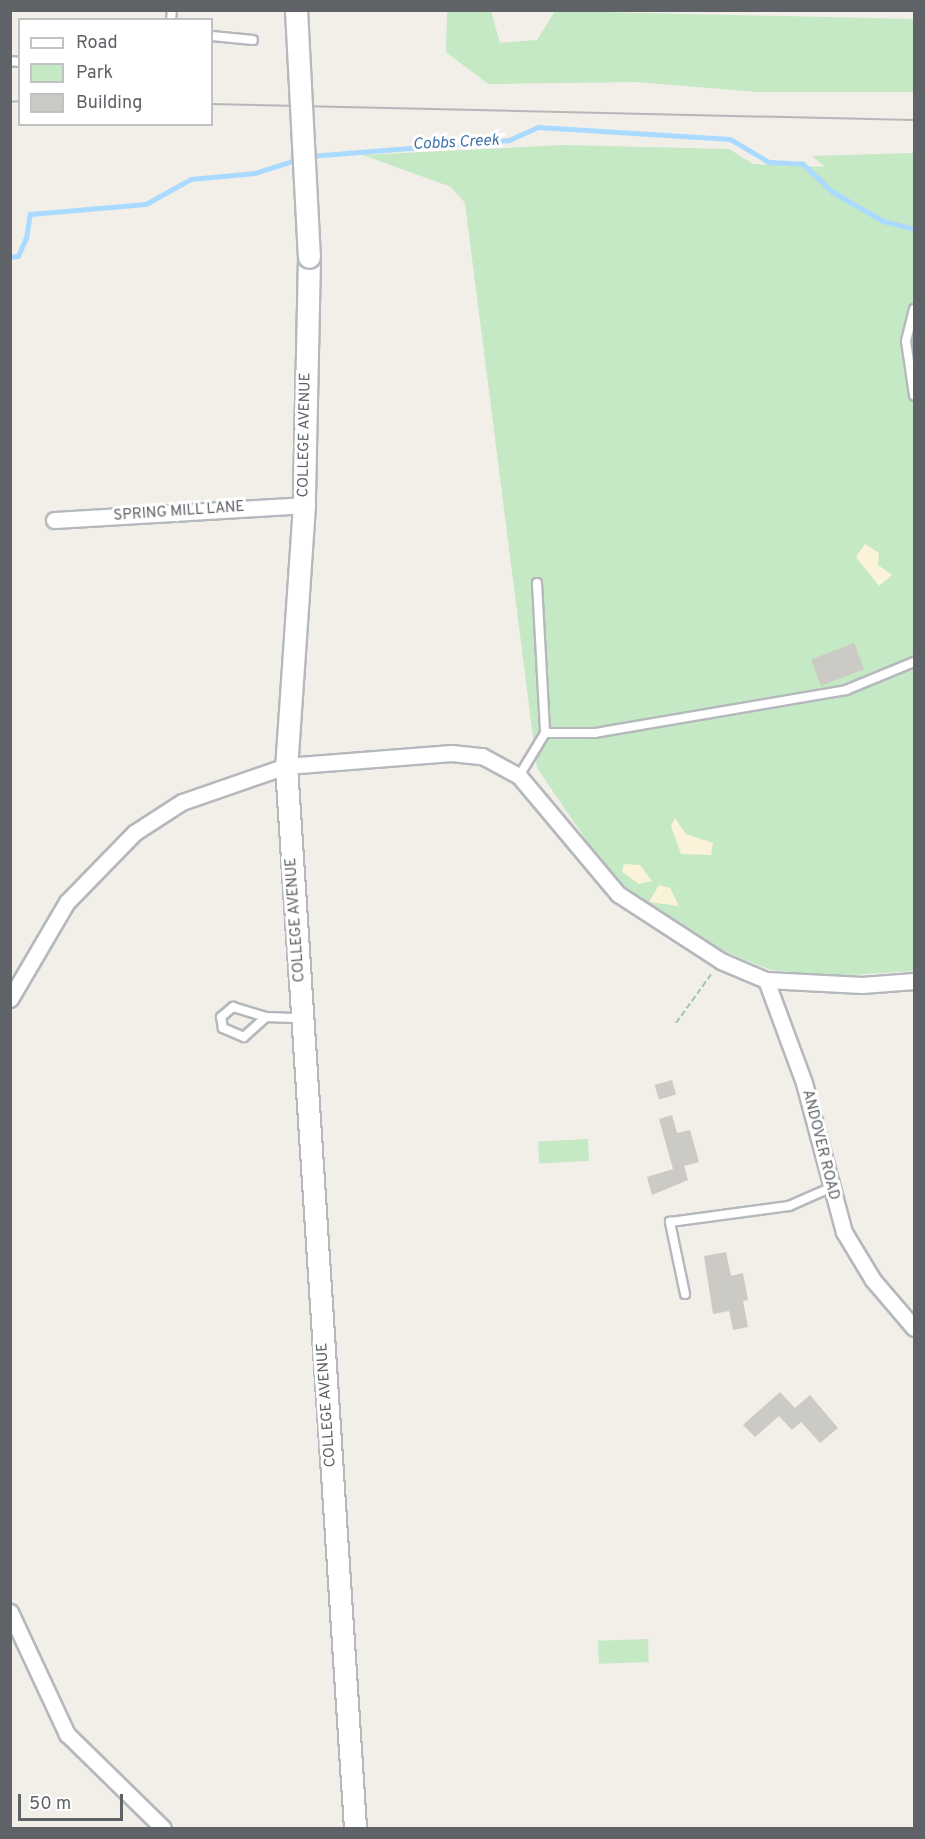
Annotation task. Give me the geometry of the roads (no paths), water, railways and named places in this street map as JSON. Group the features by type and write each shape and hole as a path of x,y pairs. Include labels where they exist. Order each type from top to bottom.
{"main road":[{"name":"COLLEGE AVENUE","path":"296,10 309,257 304,505 286,766 355,1828"}],"street":[{"name":"SPRING MILL LANE","path":"54,520 304,505"},
{"path":"10,999 67,902 134,833 182,802 286,766 451,753 482,756 519,776 618,894 721,961 765,980 862,985 915,981"},
{"name":"ANDOVER ROAD","path":"765,980 804,1083 830,1188 860,1261 915,1328"},
{"path":"10,1612 67,1734 163,1828"}],"lane":[{"path":"213,36 253,40"},
{"path":"915,309 906,341 915,395"},
{"path":"519,776 545,733 537,583"},
{"path":"545,733 595,733 846,690 915,662"},
{"path":"266,1017 244,1037 223,1028 221,1017 233,1007 266,1017 302,1018"},
{"path":"685,1294 670,1222 789,1206 830,1188"}],"waterway":[{"name":"Cobbs Creek","path":"310,156 509,140 538,127 730,139 769,162 803,164 833,192 883,221 914,229"},
{"name":"Cobbs Creek","path":"10,257 18,256 26,238 30,214 146,204 191,179 255,173 299,159"}],"tram line":[{"path":"10,102 18,101"},
{"path":"213,104 914,120"}]}
